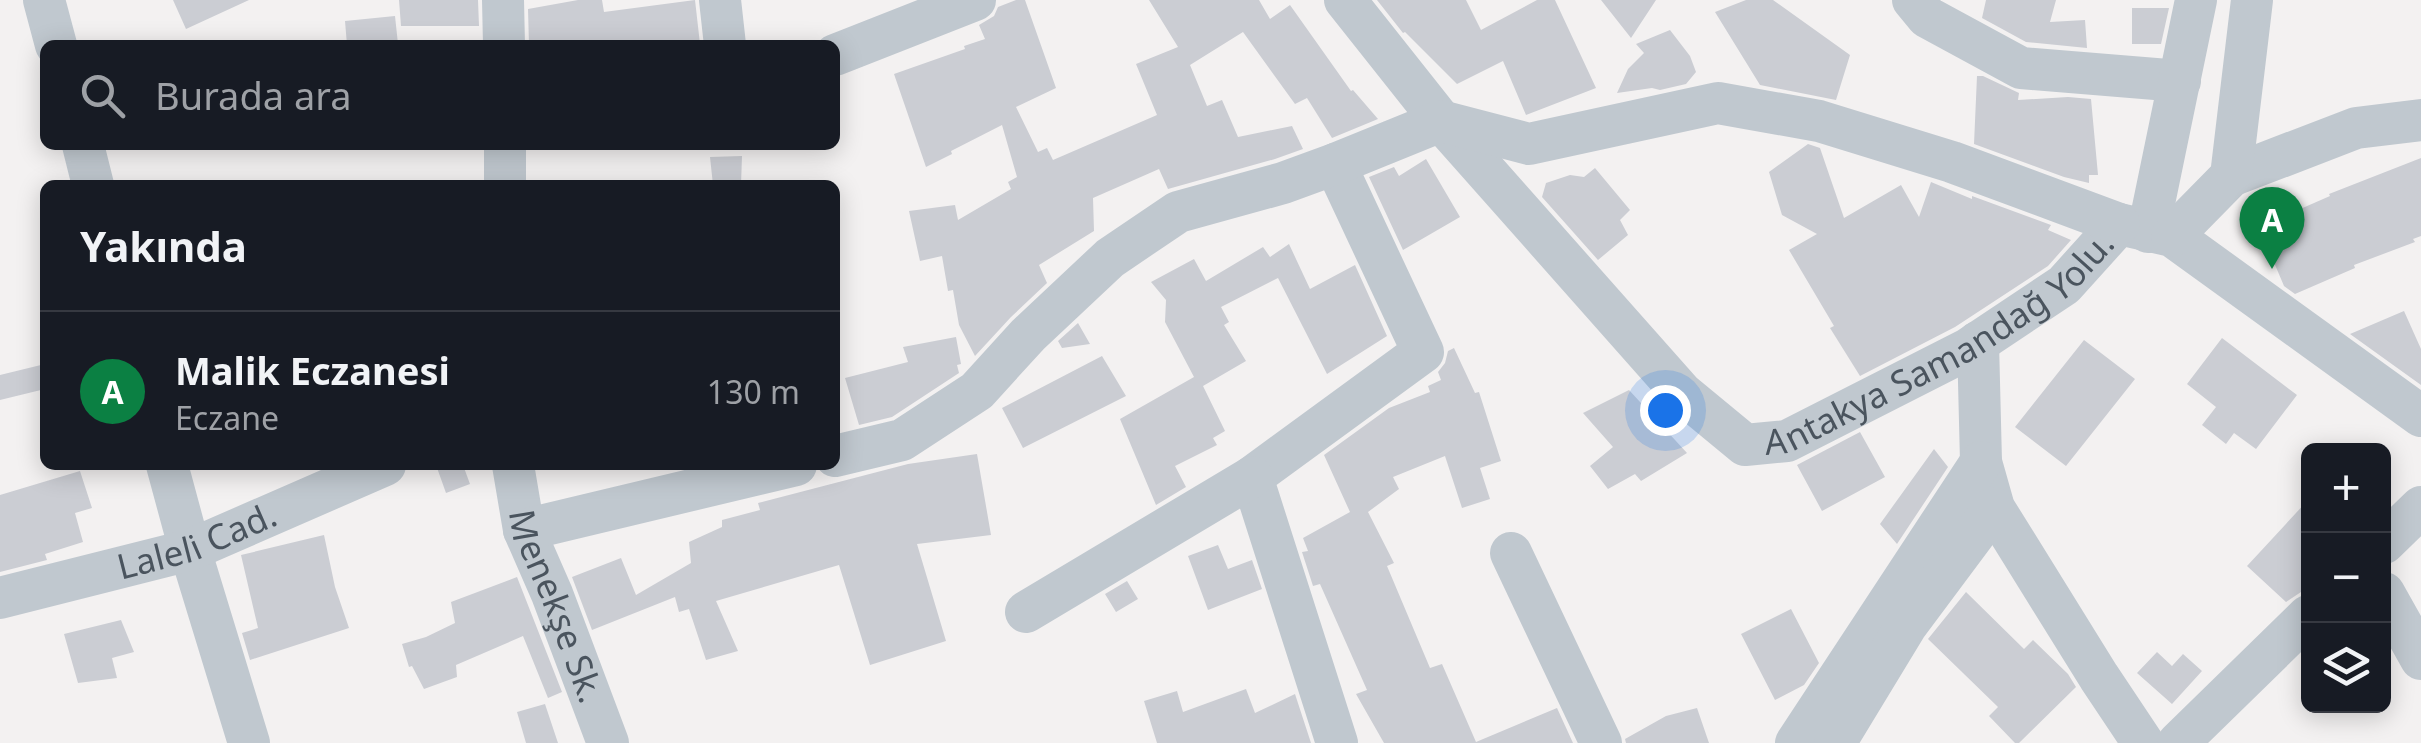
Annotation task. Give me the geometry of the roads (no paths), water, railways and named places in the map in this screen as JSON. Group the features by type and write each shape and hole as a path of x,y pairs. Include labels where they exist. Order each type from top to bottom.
{"street":[{"path":"44,0 55,40"},
{"path":"503,0 504,40"},
{"path":"720,0 724,40"},
{"path":"840,53 975,0"},
{"name":"Antakya Samandağ Yolu.","path":"1346,0 1441,121 1682,392 1745,445 1787,441 1978,342 2232,176"},
{"path":"1913,0 1927,18 2021,68 2180,81"},
{"path":"2146,231 2196,0"},
{"path":"2252,0 2232,176 2356,128 2421,120"},
{"path":"840,455 902,440 976,391 1028,335 1110,258 1178,212 1283,183 1441,121 1528,144 1718,103 1819,120 2146,231 2421,416"},
{"path":"84,150 92,180"},
{"path":"505,150 505,180"},
{"path":"1026,612 1252,476 1423,352 1335,164"},
{"path":"1978,342 1981,462 1994,508 2143,743"},
{"path":"1796,743 1981,462"},
{"path":"169,470 249,743"},
{"name":"Laleli Cad.","path":"0,598 190,550 374,470"},
{"name":"Menekşe Sk.","path":"514,470 524,530 608,743"},
{"path":"524,530 775,470"},
{"path":"1252,476 1337,743"},
{"path":"2391,536 2421,506"},
{"path":"1835,743 1906,626 1994,508"},
{"path":"1510,554 1600,743"},
{"path":"2391,605 2421,659"},
{"path":"2178,743 2301,623"}],"place":[{"name":"Malik Eczanesi","path":"2272,269"}]}
